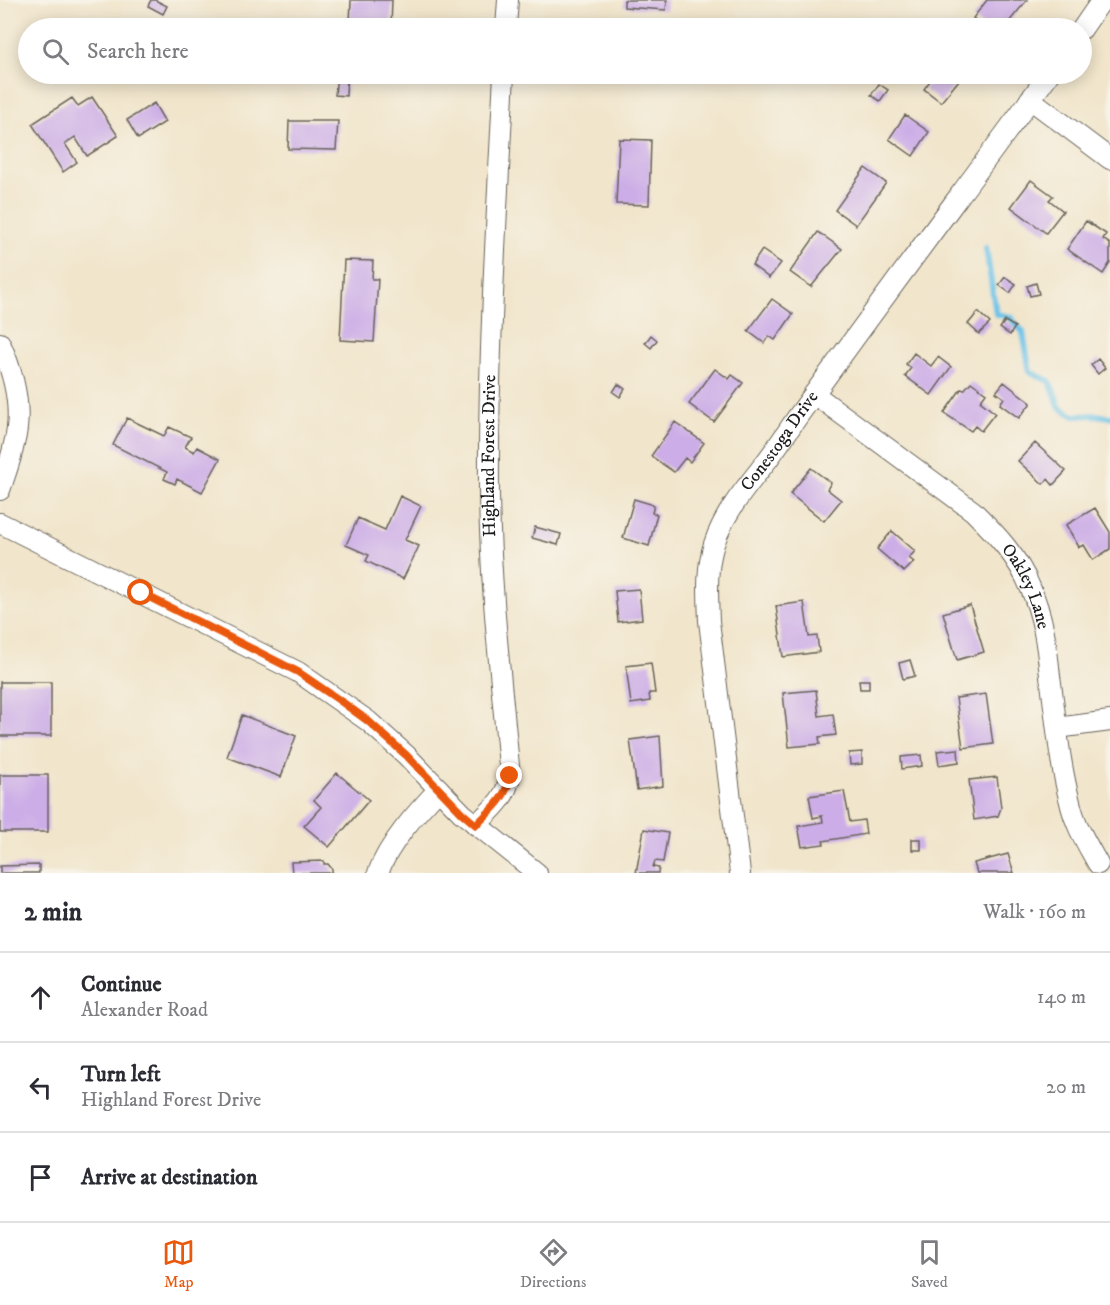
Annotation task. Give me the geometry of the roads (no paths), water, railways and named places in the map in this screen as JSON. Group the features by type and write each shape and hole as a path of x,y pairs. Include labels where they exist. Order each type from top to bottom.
{"street":[{"path":"507,18 508,0"},
{"path":"1090,18 1102,0"},
{"name":"Highland Forest Drive","path":"476,825 502,798 510,776 495,609 489,482 489,402 504,84"},
{"name":"Conestoga Drive","path":"740,873 709,621 708,580 714,544 735,501 764,465 1041,84"},
{"path":"1030,99 1110,159"},
{"path":"0,343 16,390 18,415 15,443 0,490"},
{"name":"Oakley Lane","path":"814,394 973,511 1005,545 1022,572 1030,587 1045,637 1061,760 1070,804 1078,827 1098,864"},
{"path":"0,523 298,672 368,721 406,755 462,813 537,873"},
{"path":"1057,728 1110,721"},
{"path":"378,873 396,841 439,789"}],"waterway":[{"path":"986,248 996,314 1010,317 1023,332 1030,372 1049,381 1059,407 1074,416 1110,417"}]}
